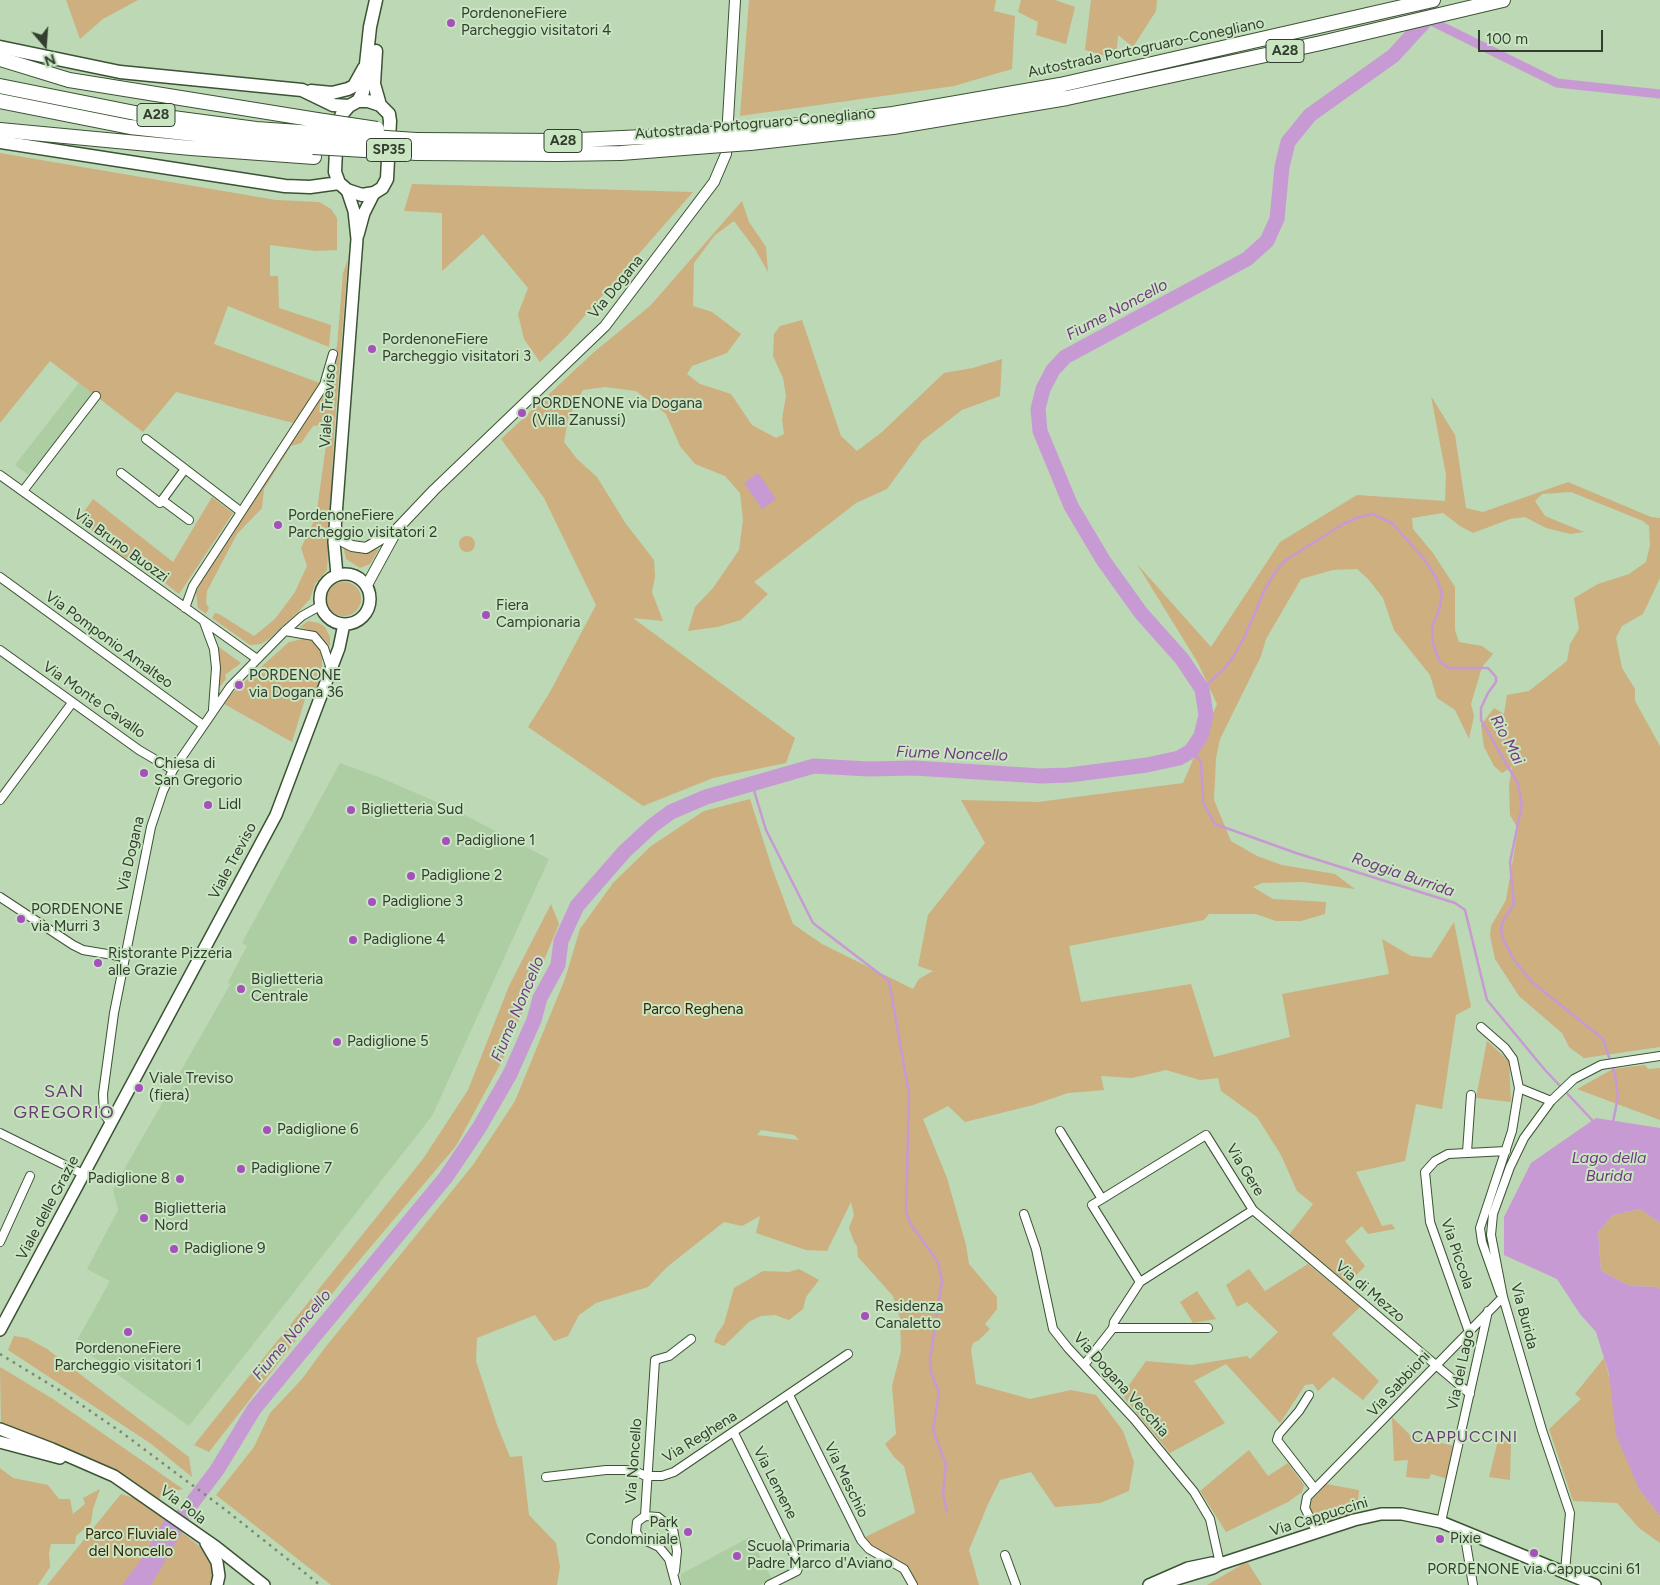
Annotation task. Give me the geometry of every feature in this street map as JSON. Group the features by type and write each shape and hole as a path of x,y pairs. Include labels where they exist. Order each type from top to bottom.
{"highway":[{"name":"Autostrada Portogruaro-Conegliano","path":"749,137 1060,85 1433,0"},
{"name":"Autostrada Portogruaro-Conegliano","path":"0,101 130,127 417,146 468,155 621,153 709,140 893,127 1067,98 1321,44 1503,0"},
{"path":"0,59 69,80 314,139"},
{"name":"Autostrada Portogruaro-Conegliano","path":"0,86 135,112 314,139"},
{"name":"A28","path":"0,130 191,148 314,139 417,146"},
{"name":"Autostrada Portogruaro-Conegliano","path":"417,146 484,141 709,140"}],"main road":[{"name":"Viale Treviso","path":"337,575 334,542 357,239 354,211 335,172 337,127 342,114 363,92 370,27 375,6"},
{"name":"Viale Treviso","path":"357,239 364,213 374,193 382,188 387,179 390,120 389,114 380,105 374,84 378,28 375,6"},
{"path":"0,47 120,72 332,93 348,89 361,75 367,61"},
{"path":"302,90 333,104 353,104 368,101 380,105"},
{"path":"0,142 285,186 343,186 362,195 374,193"},
{"path":"337,575 354,575 367,585 370,600 369,608 359,620 344,624 329,619 320,606 319,598 324,584 337,575"},
{"name":"Viale Treviso","path":"122,1101 276,815 339,648 344,624"},
{"name":"Viale delle Grazie","path":"0,1330 122,1101"},
{"name":"Via Pola","path":"0,1429 114,1476 142,1493 264,1585"},
{"name":"Via Pola","path":"0,1442 77,1460"},
{"name":"Via Cappuccini","path":"1157,1585 1354,1520 1381,1514 1402,1514 1441,1522 1595,1585"},
{"path":"201,1538 217,1562 219,1576 217,1585"},
{"name":"Via Cappuccini","path":"1149,1585 1188,1568 1212,1563 1220,1564"}],"street":[{"name":"Via Dogana","path":"367,585 397,530 434,490 605,326 714,182 726,154 735,0"},
{"path":"185,608 193,586 240,511 324,385 333,354"},
{"path":"22,491 96,396"},
{"path":"146,439 240,511"},
{"path":"162,500 185,469"},
{"path":"121,473 160,502 162,500 189,520"},
{"name":"Via Bruno Buozzi","path":"0,475 257,659"},
{"name":"Via Dogana","path":"335,526 344,542 352,546 366,548 397,530"},
{"name":"Via Pomponio Amalteo","path":"0,577 203,725"},
{"name":"Via Dogana","path":"110,1122 104,1114 103,1094 125,957 151,827 163,791 173,770 213,709 230,687 285,631 302,616 320,606"},
{"path":"204,622 214,649 216,668 213,709"},
{"path":"285,631 314,636 324,648 331,670"},
{"path":"0,661 3,652"},
{"name":"Via Monte Cavallo","path":"3,652 139,750 173,770"},
{"path":"0,800 72,703"},
{"path":"0,896 83,950 125,957"},
{"name":"Via Piccola","path":"1481,1028 1506,1048 1513,1059 1518,1088 1512,1131 1480,1228 1482,1242 1499,1291 1503,1297"},
{"name":"Via Burida","path":"1565,1572 1570,1513 1542,1430 1503,1297 1491,1235 1493,1214 1510,1167 1524,1138 1558,1094 1569,1084 1611,1063 1660,1056"},
{"path":"1518,1088 1551,1101"},
{"path":"1467,1152 1471,1095"},
{"path":"1060,1130 1102,1199 1092,1205 1140,1282"},
{"path":"0,1133 83,1174"},
{"name":"Via Gere","path":"1084,1365 1113,1328 1114,1322 1140,1282 1253,1210 1206,1135 1102,1199"},
{"name":"Via Piccola","path":"1469,1332 1430,1222 1425,1172 1435,1161 1448,1154 1506,1151"},
{"path":"0,1242 30,1176"},
{"name":"Via di Mezzo","path":"1253,1210 1470,1394"},
{"name":"Via Dogana Vecchia","path":"1024,1214 1036,1249 1053,1329 1134,1419 1194,1492 1210,1519 1220,1564"},
{"path":"0,1220 8,1224"},
{"name":"Via Sabbioni","path":"1317,1533 1304,1505 1307,1497 1503,1297"},
{"name":"Via del Lago","path":"1441,1522 1488,1311"},
{"path":"1113,1328 1208,1328"},
{"name":"Via Noncello","path":"676,1585 669,1559 659,1547 640,1538 636,1532 637,1522 645,1516 646,1476 655,1360 669,1356 691,1339"},
{"name":"Via Reghena","path":"546,1477 614,1470 632,1470 646,1476 662,1476 674,1472 848,1354"},
{"name":"Via Meschio","path":"789,1395 861,1540 869,1549 904,1569 913,1585"},
{"path":"1308,1395 1279,1434 1277,1440 1315,1489"},
{"name":"Via Lemene","path":"734,1433 799,1565 797,1571 769,1585"},
{"path":"645,1516 658,1517 673,1530 677,1551 674,1573"},
{"path":"1470,1533 1466,1543 1473,1585"},
{"path":"1005,1554 1016,1585"}],"shaded area":[{"path":"79,383 92,393 29,475 15,465"},
{"path":"340,763 381,778 455,810 549,859 432,1116 189,1426 75,1344 110,1281 87,1269 118,1210 113,1189 230,985 228,982 247,946 242,943"},
{"name":"Scuola Primaria Padre Marco d'Aviano","path":"750,1537 772,1579 760,1585 681,1585 681,1574"}],"green space":[{"path":"66,0 138,0 103,19 80,39"},
{"path":"749,0 996,0 994,11 1015,16 1012,69 954,86 740,116"},
{"path":"1021,0 1055,0 1075,7 1066,44 1036,35 1038,22 1018,12"},
{"path":"1091,0 1157,0 1156,11 1133,47 1118,35 1116,59 1085,50"},
{"path":"0,153 276,200 319,202 331,209 337,218 337,250 316,251 270,245 270,276 278,276 279,308 331,325 329,347 228,306 214,344 320,383 293,423 176,392 143,432 50,361 0,423"},
{"path":"412,184 693,192 567,336 540,362 524,339 518,314 528,288 483,234 442,271 442,213 404,211"},
{"path":"742,201 749,222 766,247 768,272 755,249 734,221 715,235 694,263 693,306 712,312 741,334 727,353 692,366 687,374 700,384 731,394 752,425 776,438 784,434 782,419 786,396 783,378 773,356 774,334 780,326 802,320 841,436 857,451 882,432 944,373 973,368 1002,359 1000,396 962,410 922,441 887,489 856,503 754,582 768,594 741,620 717,627 688,631 695,607 713,588 739,550 743,520 740,493 725,476 695,464 680,446 666,414 636,391 605,387 583,390 568,419 564,442 577,459 597,477 626,524 654,560 655,577 652,592 663,621 633,618 795,738 786,763 713,778 643,806 528,727 550,692 596,605 544,498 501,439 593,353 650,306"},
{"path":"348,259 334,435 327,570 315,584 310,599 298,612 270,638 261,644 250,645 212,618 215,613 219,614 254,636 275,619 295,592 307,566 301,548 316,517 327,438 321,425 313,426 301,443 291,446 264,489 262,508 237,534 207,591 206,603 209,608 206,614 198,608 196,592 208,569 326,388 337,346 343,273"},
{"name":"Parco Reghena","path":"1431,396 1455,435 1466,508 1483,512 1568,482 1651,517 1660,518 1660,578 1643,614 1622,626 1616,638 1622,668 1635,689 1635,701 1660,746 1660,1047 1584,1058 1569,1047 1562,1033 1519,996 1495,959 1490,936 1491,926 1506,900 1518,829 1510,815 1509,786 1512,767 1502,773 1494,766 1484,747 1481,725 1494,708 1504,714 1507,695 1529,691 1567,661 1570,644 1579,629 1574,598 1598,584 1629,574 1646,562 1650,545 1649,526 1643,521 1571,492 1542,494 1535,501 1545,516 1584,532 1571,534 1546,528 1525,517 1510,519 1473,533 1443,513 1412,518 1413,529 1433,553 1455,587 1455,630 1459,642 1482,646 1493,654 1482,667 1471,704 1474,716 1469,739 1455,710 1437,698 1430,675 1394,630 1383,598 1369,580 1357,569 1333,570 1301,579 1266,639 1261,656 1220,739 1216,758 1214,800 1231,841 1257,856 1282,865 1335,874 1355,889 1303,882 1262,883 1253,887 1273,899 1326,902 1325,914 1301,921 1276,921 1256,914 1209,914 1204,920 1069,946 1081,1002 1191,984 1214,1057 1290,1037 1282,994 1389,974 1382,939 1411,956 1431,958 1454,922 1471,1007 1456,1015 1442,1109 1416,1104 1405,1161 1356,1172 1382,1226 1392,1224 1395,1229 1368,1234 1362,1226 1345,1241 1365,1266 1348,1284 1288,1236 1313,1204 1297,1191 1281,1155 1257,1117 1221,1091 1218,1078 1200,1080 1166,1070 1132,1078 1101,1076 1104,1090 1068,1093 1033,1105 965,1122 948,1106 923,1119 947,1178 966,1245 969,1264 997,1297 997,1309 985,1324 990,1329 973,1343 971,1350 976,1384 1030,1399 1071,1390 1096,1395 1123,1431 1134,1462 1129,1491 1100,1503 1055,1507 1031,1472 1000,1480 969,1550 979,1585 917,1585 909,1567 870,1545 863,1538 915,1513 904,1466 894,1457 885,1444 896,1434 892,1386 901,1351 900,1318 893,1296 858,1257 857,1246 849,1228 854,1215 851,1202 827,1251 806,1250 756,1233 760,1216 742,1226 724,1222 667,1267 648,1287 596,1303 579,1315 568,1336 554,1341 535,1315 477,1338 476,1361 497,1425 510,1457 522,1456 529,1515 556,1543 560,1567 557,1585 331,1585 216,1495 254,1447 270,1413 302,1379 324,1349 473,1165 515,1101 565,979 580,929 613,883 651,846 704,811 750,799 772,868 793,924 822,944 913,989 919,979 933,971 918,966 928,915 985,843 961,800 1038,802 1183,783 1217,704 1198,663 1137,564 1211,647 1280,542 1357,495 1445,501 1446,475","holes":["761,1130 794,1135 799,1140 757,1135"]},
{"path":"212,497 233,513 179,594 132,557 129,560 112,549 113,546 78,520 93,499 173,562"},
{"path":"464,536 470,536 475,541 473,550 464,552 459,547 459,541"},
{"path":"343,546 362,553 379,549 370,564 360,568 346,559"},
{"path":"344,582 351,583 356,587 360,592 360,606 356,611 351,615 344,616 337,615 332,611 328,606 327,599 328,592 332,587 337,583"},
{"path":"308,621 319,623 325,627 330,637 330,646 316,632 300,627"},
{"path":"308,638 319,646 322,654 322,675 313,697 306,696 292,742 224,704 231,694 289,642"},
{"path":"216,645 241,663 225,675 226,679 218,689 219,659"},
{"path":"551,904 559,924 502,1061 456,1146 346,1276 209,1452 194,1445 423,1159 468,1090 509,986"},
{"path":"1487,1041 1509,1061 1511,1102 1476,1098"},
{"path":"1645,1065 1648,1069 1660,1068 1660,1120 1577,1089 1613,1069"},
{"path":"1640,1209 1660,1223 1660,1290 1658,1287 1630,1286 1601,1271 1598,1232 1613,1215"},
{"path":"1308,1264 1360,1307 1332,1334 1379,1381 1363,1400 1333,1377 1318,1391 1313,1384 1305,1385 1280,1423 1226,1364 1194,1381 1225,1423 1170,1453 1122,1395 1146,1361 1192,1365 1247,1356 1250,1359 1278,1332 1247,1302 1237,1307 1226,1285 1249,1269 1265,1291"},
{"path":"799,1269 819,1280 806,1297 803,1309 789,1320 775,1315 761,1316 750,1321 724,1346 714,1342 724,1324 734,1288 763,1271 789,1272"},
{"path":"1197,1291 1216,1319 1193,1323 1180,1302"},
{"path":"14,1336 27,1338 47,1349 189,1457 192,1477 150,1443 8,1350"},
{"path":"1604,1358 1639,1489 1660,1516 1660,1543 1639,1528 1617,1503 1573,1501 1549,1429 1581,1399 1575,1394"},
{"path":"0,1367 53,1399 183,1489 163,1493 159,1499 132,1480 99,1462 1,1424"},
{"path":"1392,1417 1411,1436 1455,1446 1448,1479 1431,1474 1429,1479 1406,1477 1408,1460 1394,1461"},
{"path":"1498,1440 1511,1442 1510,1480 1489,1477"},
{"path":"1249,1450 1268,1476 1288,1463 1304,1485 1302,1492 1288,1502 1226,1532 1200,1491"},
{"path":"0,1468 13,1478 48,1485 59,1499 70,1499 73,1514 85,1504 83,1498 100,1489 93,1509 91,1523 76,1536 75,1544 51,1544 49,1553 50,1567 38,1585 0,1585"},
{"path":"1326,1484 1359,1490 1357,1512 1317,1526 1308,1504"},
{"name":"Parco Fluviale del Noncello","path":"121,1494 134,1498 156,1512 208,1553 214,1564 215,1576 212,1585 47,1585"},
{"path":"1248,1563 1262,1585 1207,1585 1243,1564"}],"water":[{"path":"758,473 776,499 762,509 744,483"},
{"name":"Lago della Burida","path":"1596,1118 1660,1128 1660,1223 1640,1209 1613,1215 1598,1232 1601,1271 1630,1286 1658,1287 1660,1290 1660,1516 1639,1489 1616,1435 1609,1374 1596,1332 1580,1314 1557,1279 1504,1255 1504,1217 1531,1163"},
{"path":"165,1519 182,1532 151,1585 122,1585 143,1557"}],"waterway":[{"name":"Fiume Noncello","path":"170,1532 217,1470 254,1409 446,1177 479,1128 510,1074 534,1020 540,998 558,965 561,941 577,906 624,852 652,826 671,812 706,797 814,766 869,769 914,768 1041,776 1069,775 1147,765 1179,758 1191,751 1201,736 1206,715 1202,689 1182,659 1141,613 1103,560 1071,506 1040,431 1038,409 1043,389 1053,370 1065,357 1247,259 1267,241 1277,219 1282,167 1288,142 1310,115 1393,56 1427,19 1426,0"},
{"path":"1427,19 1557,83 1660,94"},
{"name":"Rio Mai","path":"1202,689 1224,669 1235,654 1245,636 1265,589 1276,571 1286,560 1343,524 1359,517 1372,514 1392,523 1424,559 1437,579 1442,594 1439,610 1432,627 1433,644 1440,662 1449,668 1488,668 1496,677 1496,682 1481,708 1481,720 1518,784 1522,805 1510,862 1514,904 1503,921 1501,930 1503,939 1514,960 1532,982 1603,1039 1615,1075 1618,1097 1613,1122"},
{"name":"Roggia Burrida","path":"1191,751 1201,761 1203,802 1215,824 1296,853 1455,903 1465,910 1487,1000 1545,1070 1594,1122"},
{"path":"752,784 766,830 813,923 889,981 909,1094 906,1212 910,1223 938,1262 942,1281 930,1359 931,1372 939,1393 933,1430 946,1465 943,1494 947,1512"}],"railway":[{"path":"0,1354 64,1393 121,1432 227,1511 320,1585"}],"place":[{"name":"PordenoneFiere Parcheggio visitatori 4","path":"451,23"},
{"name":"PordenoneFiere Parcheggio visitatori 3","path":"372,349"},
{"name":"PORDENONE via Dogana (Villa Zanussi)","path":"522,413"},
{"name":"PordenoneFiere Parcheggio visitatori 2","path":"278,525"},
{"name":"Fiera Campionaria","path":"486,615"},
{"name":"PORDENONE via Dogana 36","path":"239,685"},
{"name":"Chiesa di San Gregorio","path":"144,773"},
{"name":"Lidl","path":"208,805"},
{"name":"Biglietteria Sud","path":"351,810"},
{"name":"Padiglione 1","path":"446,841"},
{"name":"Padiglione 2","path":"411,876"},
{"name":"Padiglione 3","path":"372,902"},
{"name":"PORDENONE via Murri 3","path":"21,919"},
{"name":"Padiglione 4","path":"353,940"},
{"name":"Ristorante Pizzeria alle Grazie","path":"98,963"},
{"name":"Biglietteria Centrale","path":"241,989"},
{"name":"Padiglione 5","path":"337,1042"},
{"name":"Viale Treviso (fiera)","path":"139,1088"},
{"name":"Padiglione 6","path":"267,1130"},
{"name":"Padiglione 7","path":"241,1169"},
{"name":"Padiglione 8","path":"180,1179"},
{"name":"Biglietteria Nord","path":"144,1218"},
{"name":"Padiglione 9","path":"174,1249"},
{"name":"Residenza Canaletto","path":"865,1316"},
{"name":"PordenoneFiere Parcheggio visitatori 1","path":"128,1332"},
{"name":"Park Condominiale","path":"688,1532"},
{"name":"Pixie","path":"1440,1539"},
{"name":"PORDENONE via Cappuccini 61","path":"1534,1553"},
{"name":"Scuola Primaria Padre Marco d'Aviano","path":"737,1556"}],"district":[{"name":"SAN GREGORIO","path":"64,1102"},
{"name":"CAPPUCCINI","path":"1465,1437"}]}
